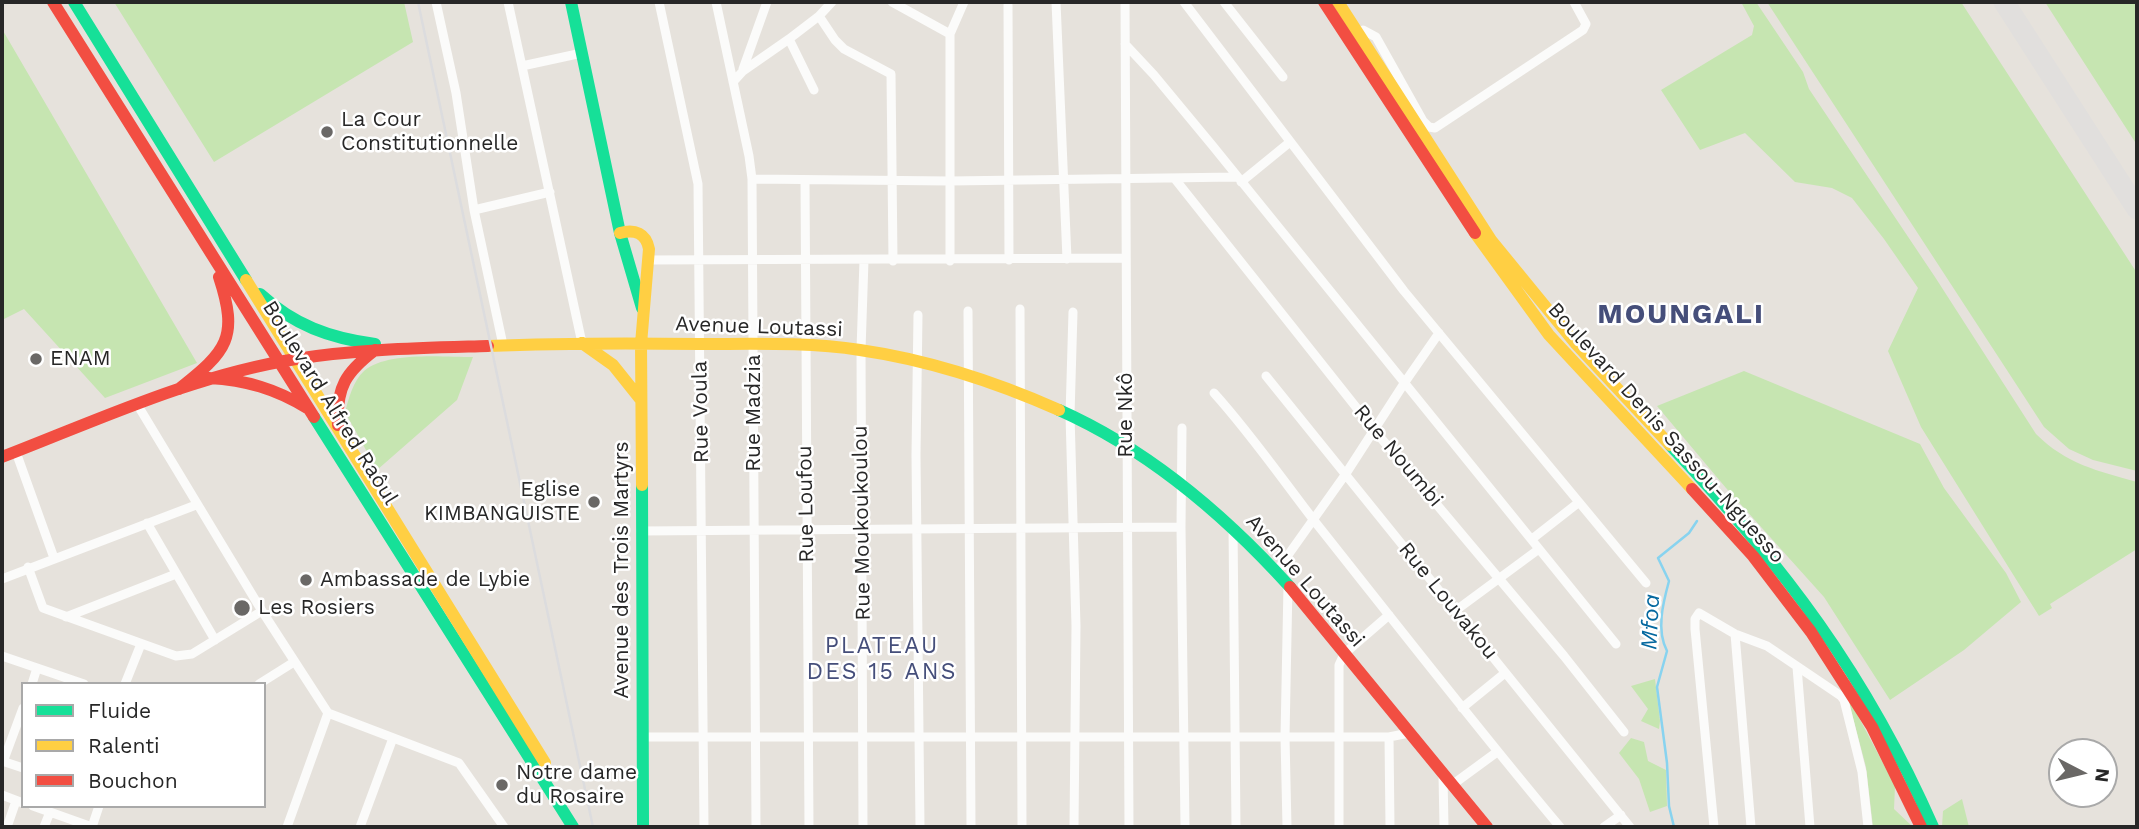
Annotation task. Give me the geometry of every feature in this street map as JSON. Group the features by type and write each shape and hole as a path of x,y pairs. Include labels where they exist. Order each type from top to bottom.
{"main road":[{"name":"Boulevard Alfred Raôul","path":"53,2 577,827"},
{"name":"Boulevard Alfred Raôul","path":"74,2 573,808 577,827"},
{"name":"Avenue des Trois Martyrs","path":"571,2 621,233 644,312"},
{"name":"Boulevard Denis Sassou-Nguesso","path":"1324,2 1480,243 1549,335 1753,556 1811,632 1872,727 1918,807 1933,827"},
{"name":"Boulevard Denis Sassou-Nguesso","path":"1338,2 1361,31 1479,223 1518,275 1587,357 1761,546 1829,635 1883,721 1918,807 1921,827"},
{"path":"621,233 631,230 646,236 649,260"},
{"path":"179,389 205,370 220,353 229,336 231,322 228,301 209,249"},
{"name":"Avenue des Trois Martyrs","path":"643,827 641,344 649,260"},
{"path":"246,281 282,312 314,331 334,339 375,347"},
{"path":"582,343 613,365 641,400"},
{"name":"Avenue Loutassi","path":"2,457 233,369 293,356 375,347 582,343 804,344 861,350 967,374 1070,415 1126,446 1181,483 1233,527 1288,585 1487,827"},
{"path":"338,430 336,408 342,383 350,371 375,347"},
{"path":"209,378 271,387 312,411"}],"street":[{"path":"436,2 456,93 474,210 503,345"},
{"path":"509,2 582,343"},
{"name":"Rue Voula","path":"660,2 698,184 704,827"},
{"name":"Rue Madzia","path":"716,2 752,179 757,827"},
{"path":"743,71 767,2"},
{"path":"733,82 743,71 819,16 832,2"},
{"path":"950,261 950,34 964,2"},
{"path":"1056,2 1067,259"},
{"name":"Rue Nkô","path":"1125,2 1129,827"},
{"path":"1184,2 1404,291 1646,583"},
{"path":"1224,2 1283,77"},
{"path":"1345,2 1361,31 1373,34 1380,43 1423,121 1429,127 1435,128 1583,30 1586,24 1574,2"},
{"path":"898,3 950,34"},
{"path":"1008,5 1009,260"},
{"path":"819,16 835,40 844,48 891,74 893,261"},
{"path":"789,39 814,90"},
{"path":"1125,44 1154,75 1616,644"},
{"path":"522,66 582,53"},
{"path":"752,179 1239,180 1290,142"},
{"name":"Rue Noumbi","path":"1175,179 1375,431 1624,732"},
{"name":"Rue Loufou","path":"805,181 808,827"},
{"path":"474,210 550,192"},
{"path":"649,260 805,258 950,261 1126,258"},
{"name":"Rue Moukoukoulou","path":"863,827 861,350 864,260"},
{"path":"1020,309 1022,827"},
{"path":"968,311 971,827"},
{"path":"1073,312 1070,415 1076,626 1074,827"},
{"path":"918,315 916,529 920,827"},
{"path":"1276,572 1345,475 1439,333"},
{"name":"Rue Louvakou","path":"1266,376 1630,827"},
{"path":"1214,393 1241,422 1313,519 1497,752 1560,827"},
{"path":"137,404 261,611 328,713 459,763 504,827"},
{"path":"1182,428 1182,737 1185,827"},
{"path":"16,452 54,558"},
{"path":"1532,539 1578,503"},
{"path":"2,579 196,505"},
{"path":"147,523 215,640"},
{"path":"641,531 1181,527"},
{"path":"1233,527 1236,827"},
{"path":"1455,611 1539,549"},
{"path":"28,567 41,606 141,644 184,656 192,654 261,611"},
{"path":"66,617 176,574"},
{"path":"1287,827 1285,737 1288,585"},
{"path":"1714,827 1695,629 1699,613 1735,635 1767,646 1844,701 1863,772 1868,827"},
{"path":"1339,827 1339,665 1344,654 1389,615"},
{"path":"1735,635 1751,827"},
{"path":"126,682 141,644"},
{"path":"2,656 72,682"},
{"path":"262,682 294,662"},
{"path":"1797,667 1810,827"},
{"path":"33,682 37,668"},
{"path":"1462,708 1505,673"},
{"path":"21,713 3,762 21,767"},
{"path":"287,827 328,713"},
{"path":"642,737 970,736 1234,739 1390,737 1409,733"},
{"path":"1390,737 1390,827"},
{"path":"360,827 393,738"},
{"path":"1444,827 1447,780 1497,752"},
{"path":"2,795 19,802 7,827"},
{"path":"39,808 87,826 99,808"},
{"path":"44,827 50,812"},
{"path":"1604,827 1621,815"}],"green space":[{"path":"114,2 404,2 413,42 214,162"},
{"path":"1741,2 1756,2 1803,72 1809,89 2036,434 2071,459 2096,470 2137,482 2137,549 2050,604 2052,608 2039,616 1921,427 1888,351 1918,288 1884,239 1852,198 1832,188 1795,182 1745,133 1700,150 1661,90 1752,35 1754,26"},
{"path":"1767,2 1961,2 2137,273 2137,471 2093,460 2069,449 2044,427"},
{"path":"2045,2 2137,2 2137,145"},
{"path":"2,29 197,363 105,398 24,309 2,320"},
{"path":"431,356 473,357 457,400 377,470 345,412 360,375 387,360"},
{"path":"1744,371 1920,444 1944,488 2006,573 2021,602 1964,650 1890,700 1824,597 1657,406"},
{"path":"1655,679 1659,729 1641,721 1648,709 1631,686"},
{"path":"1847,695 1895,786 1894,809 1913,827 1873,827 1866,767"},
{"path":"1631,738 1644,742 1648,761 1666,770 1667,806 1650,812 1639,779 1619,753"},
{"path":"1962,799 1969,827 1942,827 1943,811"}],"waterway":[{"name":"Mfoa","path":"1674,827 1669,806 1667,763 1657,687 1667,651 1661,625 1669,581 1658,558 1689,533 1697,521"}],"taxiway":[{"path":"2004,2 2137,209"}],"railway":[{"path":"418,2 593,827"}],"traffic: fast":[{"path":"74,2 246,280"},
{"path":"571,2 620,233 642,308"},
{"path":"260,294 299,322 327,334 375,344"},
{"path":"1059,410 1124,444 1184,486 1239,534 1290,587"},
{"path":"314,417 573,827"},
{"path":"1670,445 1749,534 1819,624 1880,720 1933,827"},
{"path":"642,485 643,827"}],"traffic: slow":[{"path":"1338,2 1491,240 1576,344 1670,445"},
{"path":"620,233 639,233 649,249 641,344 642,485"},
{"path":"1475,233 1549,335 1692,489"},
{"path":"246,280 545,763"},
{"path":"582,343 613,365 641,400"},
{"path":"488,346 761,344 840,347 937,366 987,381 1059,410"}],"traffic: jam":[{"path":"53,2 314,417"},
{"path":"1324,2 1475,233"},
{"path":"179,389 208,364 225,342 228,315 219,277"},
{"path":"2,457 183,387 258,366 344,353 488,346"},
{"path":"338,425 341,390 350,373 375,350"},
{"path":"209,378 260,387 307,408"},
{"path":"1692,489 1753,556 1811,632 1872,727 1921,827"},
{"path":"1290,587 1487,827"}],"place":[{"name":"La Cour Constitutionnelle","path":"327,132"},
{"name":"ENAM","path":"36,359"},
{"name":"Eglise KIMBANGUISTE","path":"594,502"},
{"name":"Ambassade de Lybie","path":"306,580"},
{"name":"Les Rosiers","path":"242,608"},
{"name":"Notre dame du Rosaire","path":"502,785"}],"district":[{"name":"MOUNGALI","path":"1681,315"},
{"name":"PLATEAU DES 15 ANS","path":"882,659"}]}
